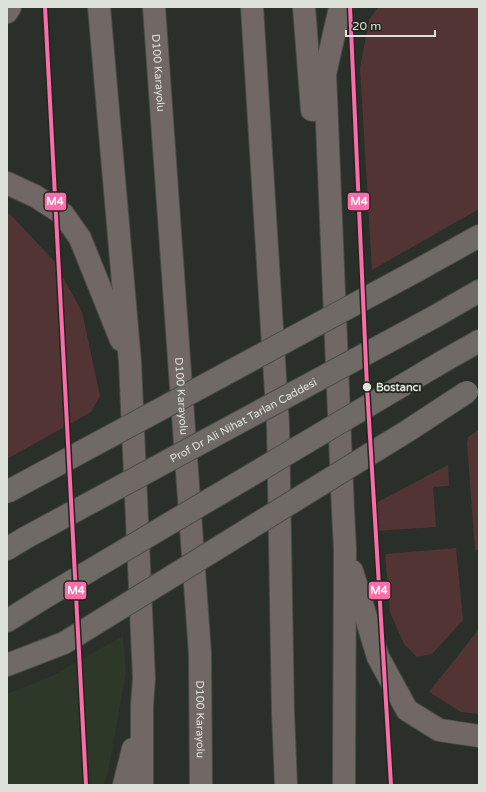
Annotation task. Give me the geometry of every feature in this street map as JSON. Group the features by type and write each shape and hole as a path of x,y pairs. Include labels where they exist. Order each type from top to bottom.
{"highway":[{"path":"7,12 10,7"},
{"path":"99,7 130,362 144,678 142,706 142,785"},
{"name":"D100 Karayolu","path":"154,7 200,654 201,785"},
{"path":"252,7 278,425 283,705 286,785"},
{"path":"304,7 312,110 334,272"},
{"path":"342,7 339,12 325,74 345,549 344,785"},
{"path":"7,184 13,185 35,196 63,214 80,238 130,362"},
{"path":"345,549 378,657 407,710 439,730 479,736"},
{"path":"124,785 142,706"}],"main road":[{"path":"7,492 479,236"},
{"name":"Prof Dr Ali Nihat Tarlan Caddesi","path":"16,544 479,291"},
{"path":"7,621 479,341"},
{"path":"7,665 64,643 475,390"}],"shaded area":[{"path":"378,7 479,7 479,209 372,270 360,68 369,20"},
{"path":"7,213 10,214 54,261 82,312 100,396 91,412 7,459"},
{"path":"479,430 479,550 475,550 467,443 468,437"},
{"path":"448,465 449,486 433,487 436,527 376,531 374,504"},
{"path":"456,548 463,620 432,654 417,657 404,644 390,612 385,554"},
{"path":"479,629 479,714 461,712 429,692"},
{"path":"123,636 126,673 108,772 104,785 7,785 7,694 52,676"}],"transit line":[{"name":"M4","path":"45,7 86,785"},
{"name":"M4","path":"350,7 367,387 391,785"}],"place":[{"name":"Bostancı","path":"367,387"}]}
